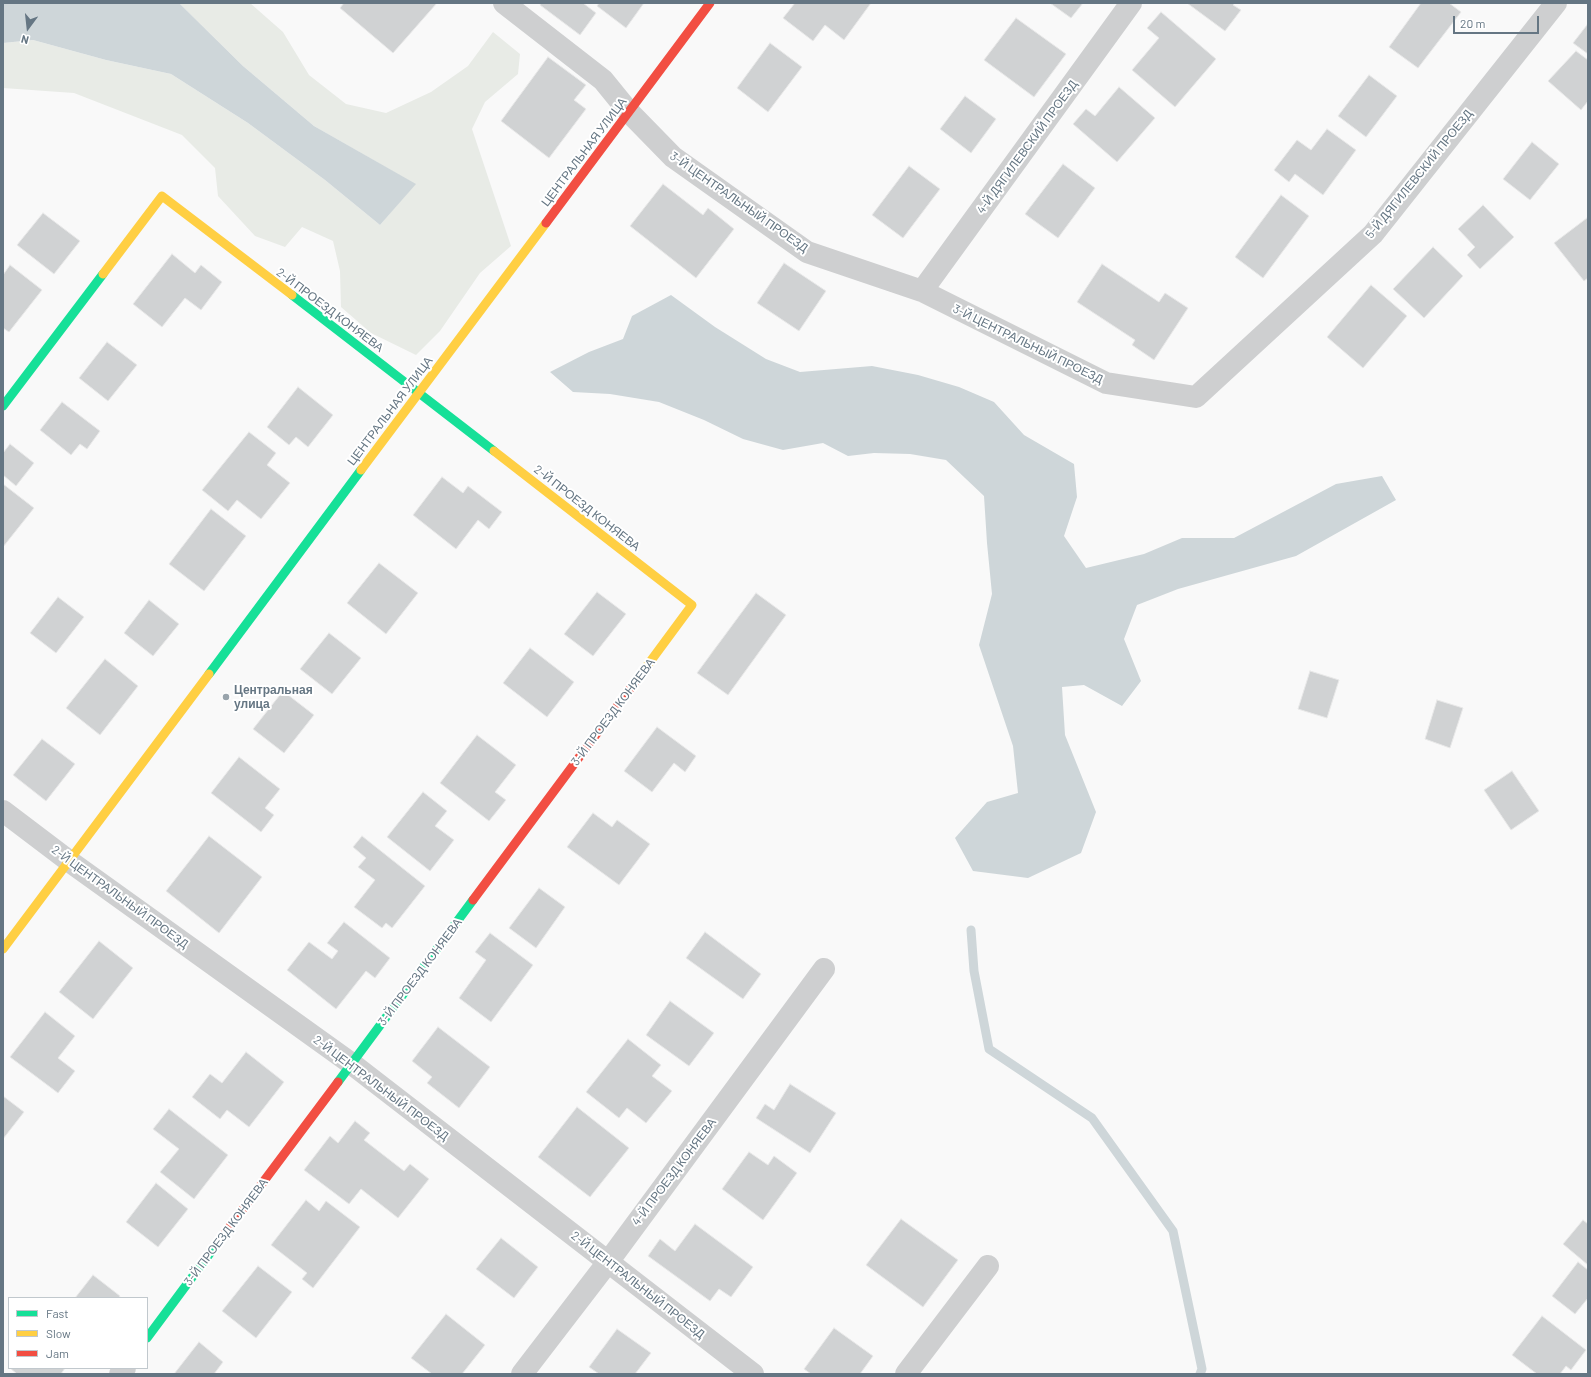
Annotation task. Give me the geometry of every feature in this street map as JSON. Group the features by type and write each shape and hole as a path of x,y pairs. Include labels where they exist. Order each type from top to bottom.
{"street":[{"name":"3-Й ЦЕНТРАЛЬНЫЙ ПРОЕЗД","path":"504,3 603,80 629,112 673,157 807,252 922,291 1106,383 1196,397"},
{"name":"ЦЕНТРАЛЬНАЯ УЛИЦА","path":"3,949 710,3"},
{"name":"4-Й ДЯГИЛЕВСКИЙ ПРОЕЗД","path":"922,291 1131,3"},
{"name":"5-Й ДЯГИЛЕВСКИЙ ПРОЕЗД","path":"1196,397 1373,234 1556,3"},
{"name":"2-Й ПРОЕЗД КОНЯЕВА","path":"3,406 162,196 692,605"},
{"name":"3-Й ПРОЕЗД КОНЯЕВА","path":"148,1337 692,605"},
{"name":"2-Й ЦЕНТРАЛЬНЫЙ ПРОЕЗД","path":"3,811 69,861 352,1064 753,1374"},
{"name":"4-Й ПРОЕЗД КОНЯЕВА","path":"522,1374 608,1262 824,969"},
{"path":"906,1374 988,1266"}],"shaded area":[{"path":"3,3 179,3 243,66 314,126 416,184 380,225 325,180 248,123 171,74 106,60 33,40 3,43"},
{"path":"179,3 250,3 283,32 309,75 346,104 386,113 431,92 468,66 493,32 520,54 518,74 485,102 472,129 511,246 480,273 440,331 416,355 371,333 341,307 340,271 333,241 302,227 285,247 255,236 218,196 215,168 182,135 74,93 3,88 3,43 33,40 106,60 171,74 248,123 325,180 380,225 415,184 314,126 243,66"},
{"path":"671,295 715,327 766,359 800,372 872,366 918,375 959,387 994,402 1024,435 1074,464 1077,497 1064,536 1086,568 1144,554 1182,538 1234,538 1336,484 1382,476 1396,500 1296,556 1178,589 1137,605 1124,639 1141,681 1122,706 1084,685 1062,687 1065,735 1096,812 1081,853 1028,878 973,871 955,838 987,802 1018,793 1013,746 979,645 992,594 984,496 946,460 910,454 874,453 848,456 823,443 783,450 743,439 704,420 659,402 610,394 573,392 550,372 589,352 623,339 632,316"}],"building":[{"path":"344,3 437,3 393,53 340,8"},
{"path":"541,3 583,3 596,13 580,35 540,5"},
{"path":"599,3 644,3 626,28 597,6"},
{"path":"795,3 871,3 844,40 825,25 813,41 783,18"},
{"path":"1050,3 1083,3 1071,18"},
{"path":"1187,3 1235,3 1233,5 1241,10 1225,31"},
{"path":"1421,3 1449,3 1461,12 1418,68 1389,47"},
{"path":"1161,12 1216,59 1175,107 1132,70 1159,38 1147,28"},
{"path":"1016,18 1066,54 1034,97 984,60"},
{"path":"1587,25 1588,27 1588,54 1573,43"},
{"path":"770,43 802,67 768,112 737,88"},
{"path":"1576,51 1588,60 1588,101 1581,110 1548,81"},
{"path":"548,57 586,85 574,100 586,109 549,158 501,121"},
{"path":"1369,75 1397,96 1366,137 1338,116"},
{"path":"1119,87 1155,118 1117,162 1073,124 1086,109 1095,116"},
{"path":"965,96 996,119 971,153 940,129"},
{"path":"1327,129 1356,150 1323,195 1295,174 1289,182 1274,170 1297,140 1311,150"},
{"path":"1532,142 1559,164 1530,200 1503,179"},
{"path":"1063,164 1095,188 1058,238 1025,214"},
{"path":"909,166 940,189 903,238 872,215"},
{"path":"663,184 703,215 708,208 734,229 696,278 630,226"},
{"path":"1281,195 1309,216 1263,278 1235,257"},
{"path":"1483,205 1514,237 1480,269 1467,255 1475,247 1458,229"},
{"path":"43,213 80,241 54,274 17,245"},
{"path":"1587,218 1588,278 1584,281 1554,243"},
{"path":"1433,247 1463,276 1424,318 1393,289"},
{"path":"172,254 195,273 201,265 222,282 201,310 185,298 162,327 133,304"},
{"path":"784,263 826,291 799,331 757,303"},
{"path":"1102,264 1159,302 1165,293 1188,308 1154,360 1132,345 1135,340 1077,302"},
{"path":"10,265 42,290 9,332 3,328 3,275"},
{"path":"1371,285 1407,316 1363,368 1327,337"},
{"path":"107,342 137,365 108,401 79,378"},
{"path":"298,387 333,415 308,447 296,437 289,445 267,427"},
{"path":"62,402 100,431 87,449 80,444 71,455 40,430"},
{"path":"249,432 276,453 267,465 290,483 261,519 237,500 228,511 202,490"},
{"path":"10,444 34,463 16,486 3,475 3,453"},
{"path":"442,477 463,493 468,486 502,512 489,529 478,520 456,549 413,515"},
{"path":"3,484 34,508 3,547"},
{"path":"211,509 246,536 204,591 169,564"},
{"path":"379,563 418,593 386,634 347,603"},
{"path":"597,592 626,614 593,656 564,634"},
{"path":"756,593 786,615 728,695 697,673"},
{"path":"58,597 84,617 56,653 30,633"},
{"path":"149,600 179,624 153,656 124,633"},
{"path":"329,633 361,658 332,694 300,669"},
{"path":"530,648 574,682 547,717 503,683"},
{"path":"105,659 138,686 100,735 66,708"},
{"path":"1310,671 1339,680 1327,718 1298,709"},
{"path":"283,691 314,715 284,753 253,729"},
{"path":"1437,700 1463,708 1450,748 1425,739"},
{"path":"657,727 696,756 685,772 674,763 652,792 624,771"},
{"path":"477,735 516,765 495,792 506,800 489,821 440,783"},
{"path":"42,739 75,764 46,801 13,775"},
{"path":"239,757 280,789 265,808 274,815 261,832 211,793"},
{"path":"1512,771 1539,811 1511,830 1484,790"},
{"path":"423,792 447,811 435,826 454,840 430,871 387,837"},
{"path":"593,813 612,827 617,820 650,844 619,885 567,847"},
{"path":"209,836 262,877 219,933 166,891"},
{"path":"362,836 425,886 392,928 386,923 382,928 354,907 375,880 358,867 366,858 353,847"},
{"path":"539,888 565,907 536,948 509,928"},
{"path":"344,922 390,958 375,978 366,971 336,1009 287,970 309,942 332,959 338,951 327,943"},
{"path":"705,932 761,974 743,999 686,958"},
{"path":"490,933 533,965 491,1022 459,998 486,960 475,952"},
{"path":"99,941 133,968 93,1019 59,992"},
{"path":"670,1001 714,1033 689,1066 646,1035"},
{"path":"45,1012 75,1036 58,1058 75,1071 58,1093 10,1057"},
{"path":"438,1027 490,1067 459,1108 427,1083 432,1077 412,1061"},
{"path":"628,1039 661,1065 652,1076 672,1091 646,1123 627,1108 619,1118 586,1092"},
{"path":"246,1052 284,1082 249,1127 227,1110 220,1119 192,1097 210,1074 222,1083"},
{"path":"790,1084 836,1113 810,1153 756,1118 765,1104 774,1110"},
{"path":"3,1096 24,1112 3,1139"},
{"path":"577,1107 629,1148 590,1197 538,1157"},
{"path":"169,1109 228,1155 194,1199 160,1172 179,1149 153,1129"},
{"path":"355,1121 370,1133 364,1140 404,1171 410,1164 429,1179 398,1218 361,1189 349,1204 304,1170 330,1136 338,1143"},
{"path":"749,1152 768,1165 774,1156 797,1173 763,1220 722,1189"},
{"path":"156,1183 188,1209 158,1247 126,1222"},
{"path":"306,1200 319,1211 326,1201 360,1227 313,1288 302,1279 307,1273 271,1245"},
{"path":"901,1219 958,1260 923,1307 866,1265"},
{"path":"1583,1220 1588,1224 1588,1265 1563,1244"},
{"path":"695,1224 753,1267 731,1297 719,1289 710,1301 648,1256 660,1239 675,1251"},
{"path":"501,1238 538,1267 514,1298 476,1269"},
{"path":"1578,1262 1588,1270 1588,1298 1575,1314 1552,1296"},
{"path":"258,1266 292,1292 256,1338 222,1311"},
{"path":"93,1275 120,1296 120,1297 76,1297"},
{"path":"446,1314 485,1345 462,1374 432,1374 411,1358"},
{"path":"1542,1316 1586,1350 1571,1370 1566,1366 1560,1374 1537,1374 1512,1355"},
{"path":"834,1328 873,1356 860,1374 811,1374 804,1369"},
{"path":"617,1329 651,1353 635,1374 599,1374 589,1367"},
{"path":"199,1342 223,1362 214,1374 174,1374"},
{"path":"11,1369 64,1369 61,1374 17,1374"}],"waterway":[{"path":"971,930 974,971 989,1049 1092,1118 1173,1231 1202,1369 1200,1374"}],"traffic: fast":[{"path":"3,406 103,274"},
{"path":"292,295 494,451"},
{"path":"209,674 361,470"},
{"path":"338,1082 473,900"},
{"path":"148,1337 222,1237"}],"traffic: slow":[{"path":"103,274 162,196 292,295"},
{"path":"361,470 546,223"},
{"path":"494,451 692,605 644,670"},
{"path":"3,949 209,674"}],"traffic: jam":[{"path":"546,223 710,3"},
{"path":"473,900 644,670"},
{"path":"222,1237 338,1082"}],"place":[{"name":"Центральная улица","path":"226,697"}]}
